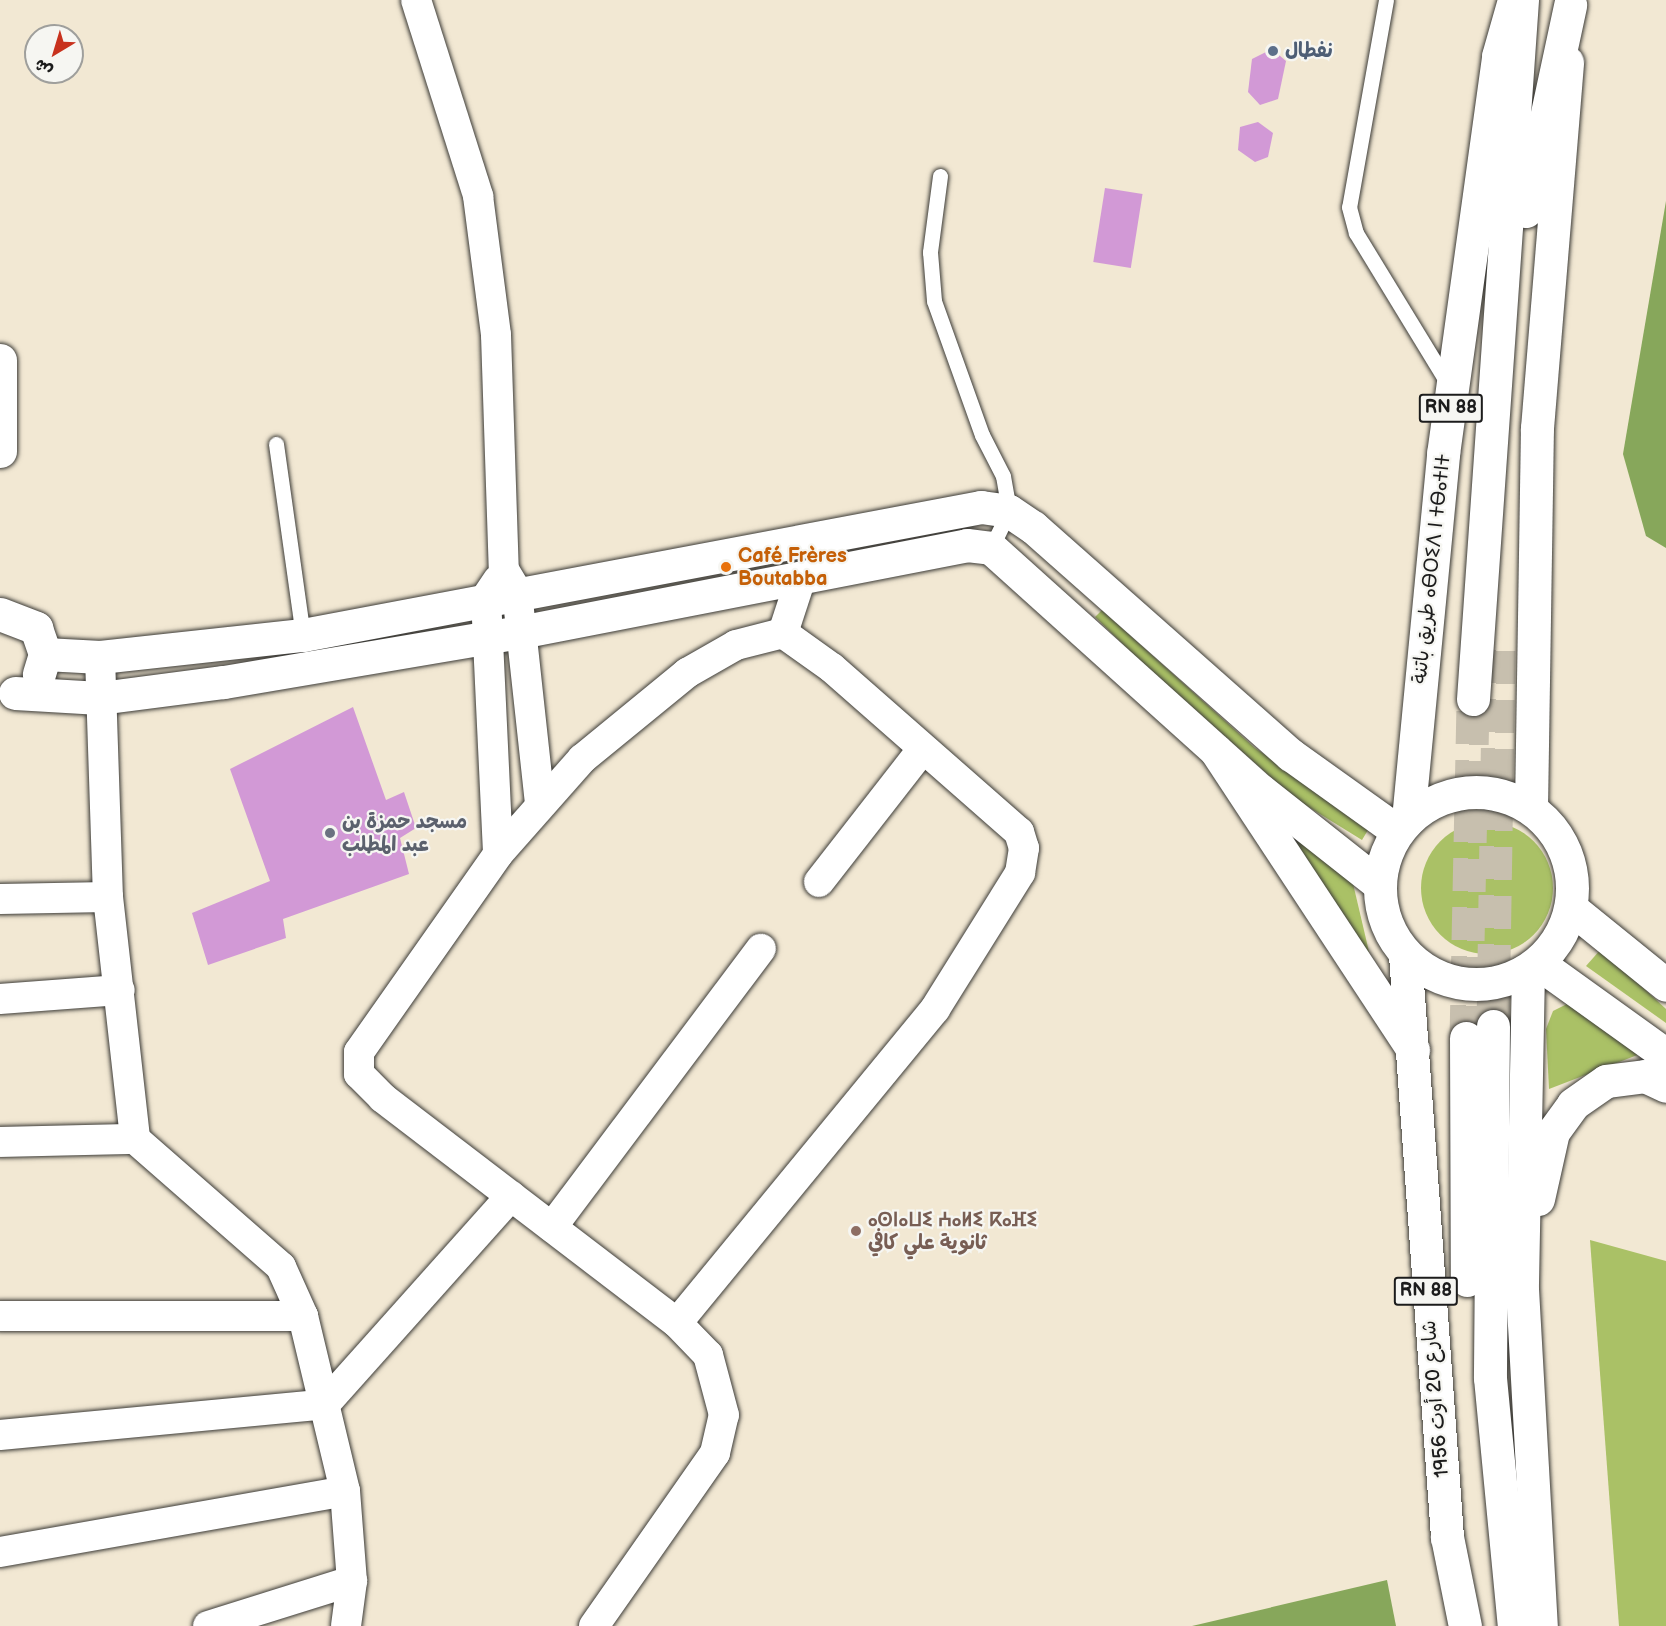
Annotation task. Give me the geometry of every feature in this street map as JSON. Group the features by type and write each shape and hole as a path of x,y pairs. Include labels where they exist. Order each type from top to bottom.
{"main road":[{"name":"طريق باتنة ⴰⴱⵔⵉⴷ ⵏ ⵜⴱⴰⵜⵏⵜ","path":"1402,825 1443,454 1454,393 1498,56 1514,0"},
{"path":"1473,699 1522,0"},
{"path":"1499,635 1514,300 1530,181 1570,2"},
{"path":"1531,808 1537,428 1570,2"},
{"path":"0,369 0,451"},
{"path":"45,654 100,657 303,635 486,598 511,581 981,507 1009,511 1291,755 1402,825"},
{"path":"7,693 100,698 520,632 968,545 991,548 1216,751 1379,884"},
{"path":"0,614 36,628 45,654 36,680 7,693"},
{"path":"1216,751 1415,1053"},
{"path":"1481,791 1531,808 1552,828 1566,852 1571,908 1564,928 1533,966 1477,985 1426,971 1405,955 1386,922 1379,884 1384,856 1402,825 1454,793 1481,791"},
{"path":"1571,908 1666,985"},
{"name":"شارع 20 أوت 1956","path":"1405,955 1415,1053 1424,1259 1445,1514 1465,1626"},
{"path":"1533,966 1666,1055"},
{"path":"1533,966 1522,1289 1541,1626"},
{"path":"1494,1626 1470,1400 1480,1032 1490,1378 1514,1626"},
{"path":"1522,1289 1553,1132 1573,1104 1606,1082 1645,1076 1666,1086"}],"street":[{"path":"416,0 478,196 496,335 511,581 520,632 540,805"},
{"path":"783,633 801,578"},
{"path":"486,598 498,854"},
{"path":"594,1626 715,1453 724,1415 719,1385 708,1355 677,1323 511,1196 359,1074 359,1052 498,854 582,759 687,673 736,645 783,633 832,668 921,751 1019,832 1024,848 1020,873 935,1008 677,1323"},
{"path":"100,657 108,897 135,1139"},
{"path":"819,882 921,751"},
{"path":"0,899 108,897"},
{"path":"552,1227 761,949"},
{"path":"0,999 120,990"},
{"path":"0,1142 135,1139 281,1267 303,1316 345,1491 351,1581 346,1626"},
{"path":"0,1435 325,1404 511,1196"},
{"path":"0,1316 303,1316"},
{"path":"0,1552 345,1491"},
{"path":"208,1626 351,1581"}],"lane":[{"path":"1386,0 1349,207 1356,233 1454,393"},
{"path":"940,176 930,252 934,300 982,435 1003,476 1009,511 991,548"},
{"path":"276,444 303,635"}],"green space":[{"path":"1666,201 1666,548 1646,536 1623,454"},
{"path":"1102,610 1255,748 1371,825 1362,840 1294,798 1135,656 1095,617"},
{"path":"1487,822 1512,827 1533,842 1548,863 1553,888 1548,913 1533,934 1512,949 1487,954 1462,949 1441,934 1426,913 1421,888 1426,863 1441,842 1462,827"},
{"path":"1303,838 1351,875 1370,956 1296,843"},
{"path":"1601,949 1666,1009 1666,1023 1586,966"},
{"path":"1569,1003 1640,1054 1549,1089 1546,1029 1553,1011"},
{"path":"1590,1240 1666,1261 1666,1626 1619,1626"},
{"path":"1387,1580 1396,1626 1192,1626"}],"building":[{"path":"1272,49 1286,61 1278,99 1260,105 1248,92 1252,59"},
{"path":"1258,122 1273,133 1268,157 1255,162 1238,150 1240,127"},
{"path":"1105,188 1143,194 1131,268 1093,262"},
{"name":"مسجد حمزة بن عبد المطلب","path":"353,707 386,800 404,792 416,828 400,838 409,874 283,919 286,938 208,965 192,913 270,881 230,769"}],"tunnel":[{"path":"1493,1026 1499,635"},
{"path":"1466,1038 1473,699"}],"place":[{"name":"نفطال","path":"1273,51"},
{"name":"Café Frères Boutabba","path":"726,567"},
{"name":"مسجد حمزة بن عبد المطلب","path":"330,833"},
{"name":"ⴰⵙⵏⴰⵡⵉ ⵄⴰⵍⵉ ⴽⴰⴼⵉ ثانوية علي كافي","path":"856,1231"}]}
